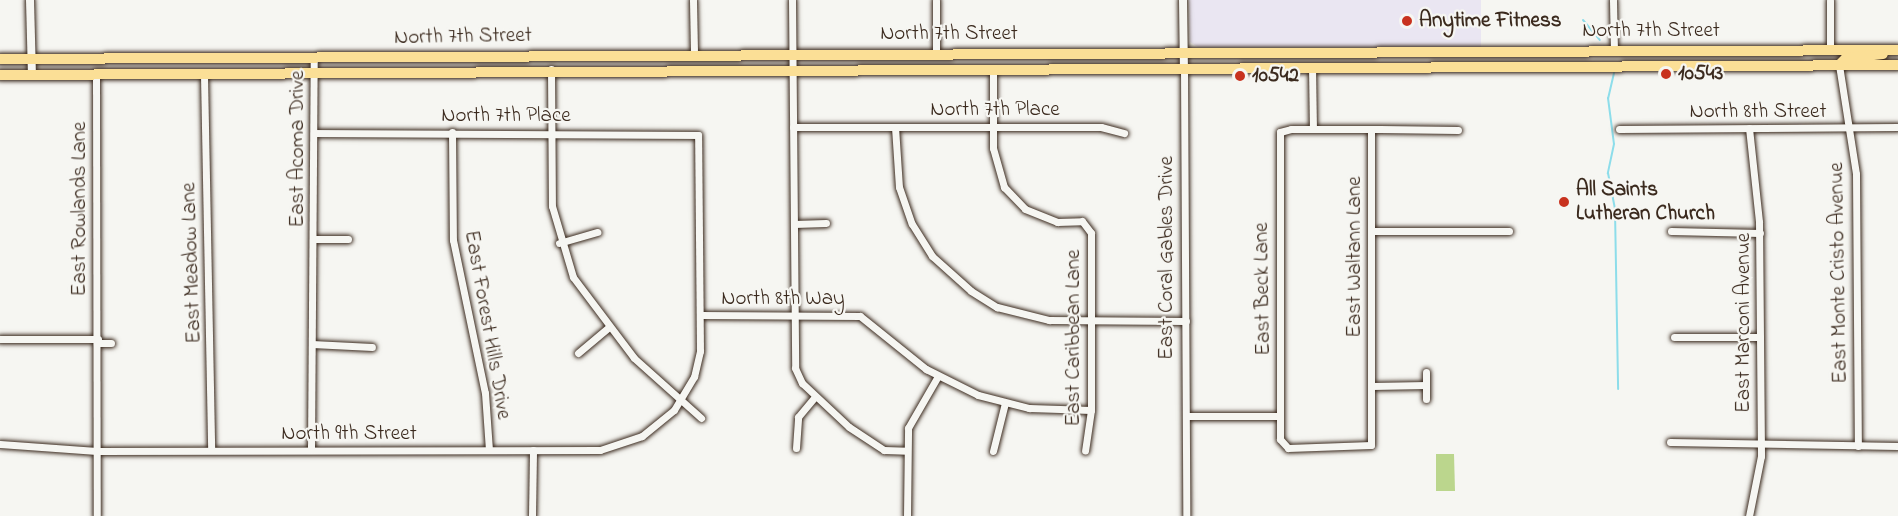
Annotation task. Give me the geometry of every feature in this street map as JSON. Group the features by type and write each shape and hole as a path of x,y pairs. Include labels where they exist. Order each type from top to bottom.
{"main road":[{"path":"1588,51 1604,66 1632,50"},
{"path":"1802,50 1839,65 1846,58 1879,57 1893,50"},
{"name":"North 7th Street","path":"0,60 314,60 694,54 1893,50"},
{"path":"157,60 157,74"},
{"name":"North 7th Street","path":"0,75 314,74 551,69 1898,65"}],"street":[{"path":"30,0 32,75"},
{"path":"693,0 694,54"},
{"path":"792,0 795,368 815,397 872,443 907,451"},
{"path":"936,0 936,53"},
{"name":"East Coral Gables Drive","path":"1183,0 1186,516"},
{"path":"1613,0 1614,50"},
{"path":"1830,0 1830,50"},
{"name":"East Acoma Drive","path":"311,450 314,60"},
{"name":"East Monte Cristo Avenue","path":"1839,65 1847,128 1856,174 1858,446"},
{"path":"993,68 993,127"},
{"path":"1312,68 1313,129 1458,129"},
{"path":"551,69 552,206 559,243 573,277 609,327 701,418"},
{"name":"East Rowlands Lane","path":"96,75 97,516"},
{"name":"East Meadow Lane","path":"204,75 211,449"},
{"name":"North 7th Place","path":"793,127 1101,126 1124,133"},
{"path":"895,127 896,170 906,210 945,270 1009,311 1049,320 1186,321"},
{"name":"East Caribbean Lane","path":"993,127 995,167 1015,200 1038,216 1089,225 1091,410 1085,451"},
{"name":"North 8th Street","path":"1619,129 1898,127"},
{"name":"East Marconi Avenue","path":"1749,128 1760,233 1761,447 1760,482 1749,516"},
{"name":"East Beck Lane","path":"1282,446 1280,416 1280,132 1313,129"},
{"name":"East Waltann Lane","path":"1282,446 1371,445 1371,129"},
{"name":"East Forest Hills Drive","path":"452,132 453,240 485,393 489,450"},
{"name":"North 7th Place","path":"314,133 698,135"},
{"name":"North 9th Street","path":"0,444 97,451 532,450 621,446 660,423 681,400 698,364 700,315 698,135"},
{"path":"794,224 826,224"},
{"path":"559,243 597,231"},
{"path":"1371,231 1509,231"},
{"path":"1671,231 1760,233"},
{"name":"East Acoma Drive","path":"314,239 348,239"},
{"name":"North 8th Way","path":"700,315 860,316 938,376 1005,403 1091,410"},
{"path":"578,353 609,327"},
{"path":"1674,337 1760,337"},
{"path":"0,339 111,343"},
{"path":"312,344 372,347"},
{"path":"1426,372 1426,399"},
{"path":"907,516 907,451 911,423 938,376"},
{"path":"1372,386 1426,385"},
{"path":"796,448 798,417 815,397"},
{"path":"993,451 1005,403"},
{"path":"1186,416 1280,416"},
{"path":"1670,442 1761,447 1898,446"},
{"path":"532,450 532,516"}],"shaded area":[{"path":"1189,0 1481,0 1481,47 1198,47 1190,42"}],"green space":[{"path":"1436,454 1454,454 1455,491 1436,491"}],"waterway":[{"path":"1583,20 1600,40"},
{"path":"1614,73 1608,98 1614,144 1608,173 1615,210 1618,389"}],"place":[{"name":"Anytime Fitness","path":"1407,21"},
{"name":"10543","path":"1666,74"},
{"name":"10542","path":"1240,76"},
{"name":"All Saints Lutheran Church","path":"1564,202"}]}
